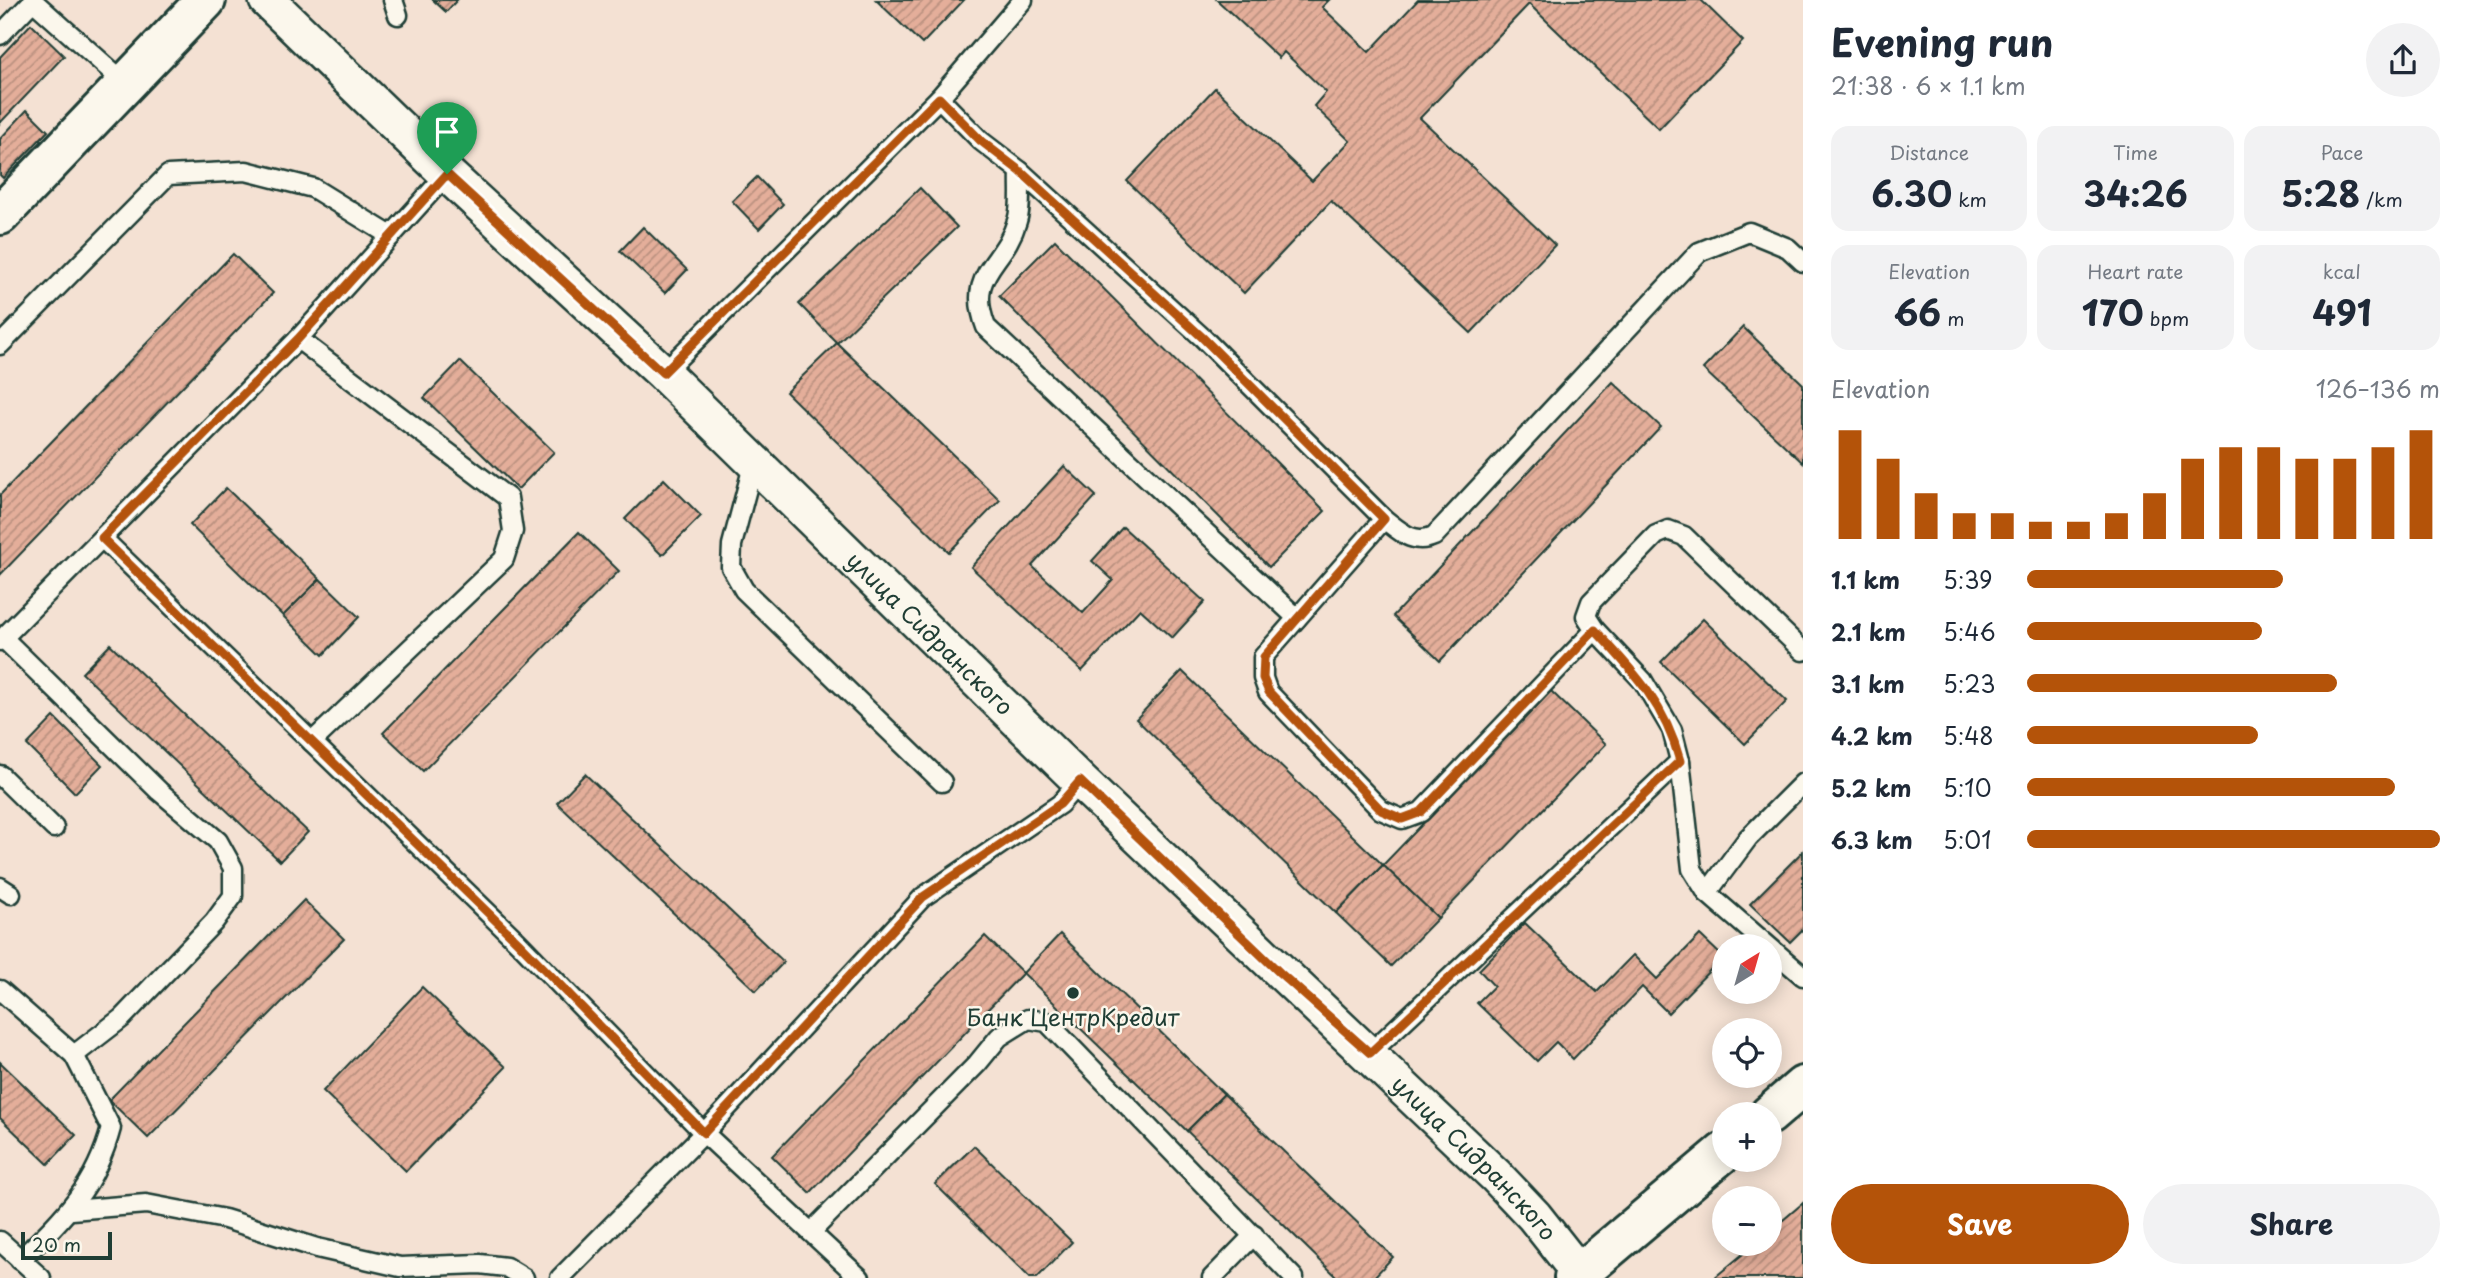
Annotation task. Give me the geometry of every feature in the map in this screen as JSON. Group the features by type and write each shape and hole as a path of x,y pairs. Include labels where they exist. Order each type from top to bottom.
{"street":[{"path":"0,215 205,0"},
{"name":"улица Сидранского","path":"267,0 447,174 663,373 1280,973 1370,1053 1534,1216 1579,1277"},
{"path":"1782,1104 1803,1086"},
{"path":"1579,1277 1712,1162"}],"lane":[{"path":"0,35 32,0 126,84"},
{"path":"663,373 939,98 1023,0"},
{"path":"939,98 981,141 1020,171 1202,337 1384,519 1411,539 1424,540 1434,536 1699,252 1749,232 1788,248 1803,262"},
{"path":"0,345 168,175 246,171 313,188 391,236"},
{"path":"1020,171 1017,221 980,286 978,306 986,327 1297,618"},
{"path":"74,1055 122,1018 214,922 233,896 233,868 218,841 159,791 2,639 298,339 447,174"},
{"path":"298,339 509,498 513,531 504,559 312,743"},
{"path":"754,462 732,545 731,567 744,590 942,782"},
{"path":"1384,519 1264,657 1263,678 1269,692 1381,810 1402,819 1421,812 1595,630"},
{"path":"1803,651 1684,536 1668,530 1656,534 1591,602 1587,616 1595,630 1643,681 1672,730 1680,761 1692,869 1707,893 1803,976"},
{"path":"102,538 518,942 704,1133 860,1278"},
{"path":"1370,1053 1680,761"},
{"path":"0,775 54,828"},
{"path":"560,1278 704,1133 923,897 1060,804 1080,781"},
{"path":"1707,893 1748,838 1803,783"},
{"path":"0,990 74,1055 111,1128 103,1159 71,1210 20,1260"},
{"path":"811,1232 977,1064 999,1037 1028,1019 1047,1022 1294,1278"},
{"path":"71,1210 146,1204 225,1219 317,1248 400,1267 480,1264 506,1267 524,1278"},
{"path":"1212,1278 1254,1235"},
{"path":"0,1241 41,1278"}],"building":[{"path":"433,0 457,0 446,12"},
{"path":"876,0 964,0 922,44"},
{"path":"1217,0 1329,0 1322,7 1369,52 1418,0 1701,0 1743,41 1659,129 1529,4 1420,118 1555,245 1471,333 1331,201 1244,293 1127,181 1215,88 1312,181 1350,141 1314,106 1326,92 1284,52 1279,58"},
{"path":"31,24 64,56 0,123 0,57"},
{"path":"27,110 48,131 3,178 0,175 0,139"},
{"path":"757,177 783,204 759,229 732,201"},
{"path":"920,188 957,227 837,343 799,304"},
{"path":"643,227 687,270 665,293 620,251"},
{"path":"1055,240 1325,511 1269,567 999,296"},
{"path":"233,254 273,293 0,575 0,495"},
{"path":"1743,327 1803,384 1803,463 1703,369"},
{"path":"837,343 1000,500 949,552 786,392"},
{"path":"460,361 554,452 518,489 424,398"},
{"path":"1613,382 1661,427 1440,661 1393,616"},
{"path":"1064,466 1096,496 1032,566 1083,613 1113,580 1092,561 1123,527 1205,602 1172,638 1140,609 1082,671 971,567"},
{"path":"664,479 701,516 662,555 625,519"},
{"path":"226,488 320,579 283,616 190,525"},
{"path":"579,532 619,571 423,771 383,733"},
{"path":"320,579 359,617 323,655 283,616"},
{"path":"1703,619 1787,701 1745,744 1661,662"},
{"path":"110,644 308,832 280,861 82,673"},
{"path":"1182,671 1383,865 1336,913 1136,719"},
{"path":"1551,691 1606,744 1438,918 1383,865"},
{"path":"54,717 102,765 75,793 27,745"},
{"path":"585,774 784,962 756,991 557,803"},
{"path":"1803,851 1803,929 1790,942 1750,904"},
{"path":"1383,865 1438,918 1391,966 1336,913"},
{"path":"304,900 344,939 148,1138 109,1100"},
{"path":"1525,923 1597,992 1633,955 1657,979 1700,935 1712,946 1712,968 1668,1013 1642,987 1573,1059 1556,1042 1537,1061 1477,1003 1494,986 1479,970"},
{"path":"1060,934 1224,1094 1187,1131 1023,973"},
{"path":"985,936 1023,973 810,1193 772,1156"},
{"path":"422,987 506,1067 406,1171 323,1091"},
{"path":"0,1062 76,1135 48,1164 0,1118"},
{"path":"1224,1094 1393,1257 1373,1278 1338,1278 1187,1131"},
{"path":"974,1146 1072,1242 1037,1278 1030,1278 935,1184"},
{"path":"1803,1203 1803,1278 1714,1278 1741,1256 1782,1256 1782,1221"}],"place":[{"name":"Банк ЦентрКредит","path":"1073,993"}],"route":[{"path":"939,98 981,141 1020,171 1202,337 1384,519 1264,657 1263,678 1269,692 1381,810 1402,819 1421,812 1595,630 1643,681 1672,730 1680,761 1370,1053 1280,973 1080,781 1060,804 923,897 704,1133 518,942 102,538 298,339 447,174 663,373 939,98"}]}
